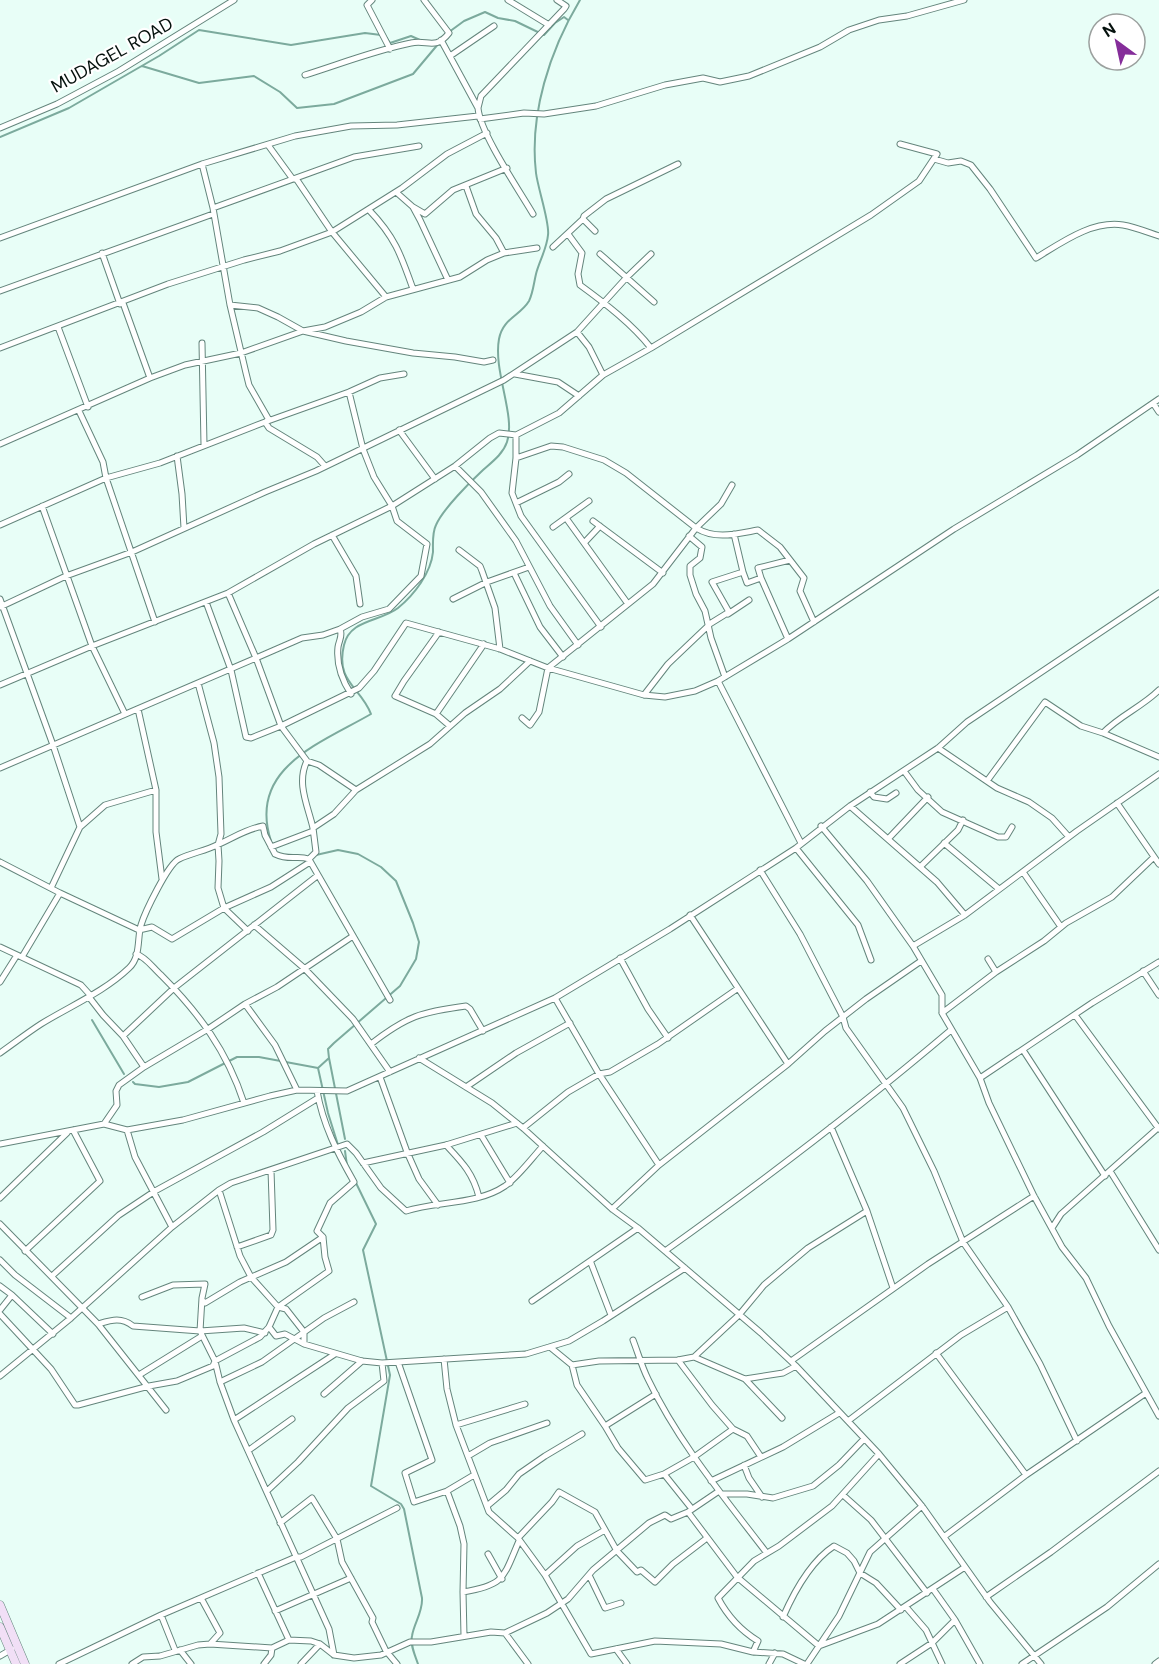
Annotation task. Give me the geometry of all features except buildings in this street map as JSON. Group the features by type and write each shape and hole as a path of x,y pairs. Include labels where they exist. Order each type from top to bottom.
{"main road":[{"path":"0,1605 14,1648 16,1664"},
{"path":"0,1627 25,1664"}],"street":[{"name":"MUDAGEL ROAD","path":"0,128 57,104 119,71 234,0"},
{"path":"372,0 367,5 390,49"},
{"path":"305,75 414,42 433,45 441,40 449,33 424,0"},
{"path":"508,0 549,25"},
{"path":"533,214 479,118 478,108 481,96 566,6 557,0"},
{"path":"0,238 202,164 295,136 351,126 534,112 544,114 596,106 665,85 703,78 720,82 749,76 820,47 849,30 879,20 907,16 964,0"},
{"path":"450,56 494,26"},
{"path":"441,40 478,108"},
{"path":"0,348 168,284 280,251 332,232 396,192 447,154 487,133"},
{"path":"0,685 228,593 332,535 392,506 455,466 490,438 503,433 514,435 559,413 603,375 871,215 919,180 937,154 900,144"},
{"path":"268,145 292,178 297,180 332,232 386,297"},
{"path":"0,291 213,211 292,178 354,157 419,146"},
{"path":"934,159 948,163 961,160 971,165 990,189 1036,258 1069,238 1108,224 1122,225 1159,236"},
{"path":"202,164 230,305 249,385 269,428 317,457 325,466"},
{"path":"553,247 584,216 606,199 678,164"},
{"path":"396,192 425,214 453,190 507,168"},
{"path":"466,186 476,214 496,238 504,253"},
{"path":"413,207 427,232 448,280"},
{"path":"369,210 397,245 413,290"},
{"path":"583,219 595,231"},
{"path":"568,234 582,253 578,274 580,285 603,302 651,348"},
{"path":"0,444 185,365 241,353 303,331 325,327 361,312 386,297 460,277 487,260 504,253 537,248"},
{"path":"102,253 150,378"},
{"path":"600,254 654,302"},
{"path":"80,828 28,674 1,604 66,576 132,552 363,449 504,380 577,332 651,254"},
{"path":"230,305 258,308 303,331 391,350 484,362 493,360"},
{"path":"58,327 88,407"},
{"path":"577,332 589,347 603,375"},
{"path":"202,343 204,445"},
{"path":"0,525 106,478 160,463 349,392 380,378 404,374"},
{"path":"515,374 558,382 579,396"},
{"path":"0,768 302,638 341,632 362,617 389,609 421,576 427,544 398,521 392,506 374,477 363,449 349,392"},
{"path":"206,602 231,670 246,736 251,738 351,694 374,671 406,623 484,644 549,668 644,695 664,697 678,695 695,691 718,681 788,639 954,529 1077,455 1156,401 1159,412"},
{"path":"79,411 103,462 106,478 155,622"},
{"path":"399,430 435,479"},
{"path":"514,435 516,458 512,493 521,516 601,627"},
{"path":"516,458 551,446 562,447 604,460 626,473 705,534 719,536 758,530 780,547 804,578 800,591 814,622"},
{"path":"177,456 184,528"},
{"path":"455,466 481,492 516,541 550,606 579,645"},
{"path":"516,503 559,482 569,474"},
{"path":"522,718 530,726 539,712 549,668 653,584 689,536 721,504 732,485"},
{"path":"553,527 589,501"},
{"path":"42,506 92,646 125,714"},
{"path":"566,518 628,604"},
{"path":"593,521 663,573"},
{"path":"585,542 600,526"},
{"path":"734,534 747,583 761,578"},
{"path":"332,535 356,576 360,604"},
{"path":"689,536 702,547 700,558 689,569 696,594 705,611 725,677"},
{"path":"459,550 480,566 487,582 495,608 500,649"},
{"path":"788,639 758,568 789,560"},
{"path":"453,599 487,582 529,567"},
{"path":"644,695 668,664 708,625 729,612 712,582 743,572"},
{"path":"514,573 540,627 563,657"},
{"path":"228,593 256,658 281,726 305,760 319,765 356,790"},
{"path":"0,1144 104,1125 127,1130 183,1120 297,1090 347,1091 555,998 795,848 870,792 938,748 967,722 1158,596"},
{"path":"708,625 749,600"},
{"path":"341,632 350,638"},
{"path":"341,632 339,666 342,680 351,694"},
{"path":"439,632 395,696 436,714 450,726"},
{"path":"436,714 484,644"},
{"path":"273,846 313,830 334,814 356,790 421,751 500,689 530,661"},
{"path":"718,681 801,843"},
{"path":"198,683 214,743 217,766 220,834 218,888 224,908 248,931"},
{"path":"1103,733 1112,723 1134,711 1159,690"},
{"path":"987,781 1045,702 1081,726 1159,757"},
{"path":"138,709 156,790 156,832 162,879"},
{"path":"938,748 997,788 1029,802 1052,818 1069,837"},
{"path":"0,862 140,930 152,927 174,938 224,908 270,887 310,860 316,852 302,779 305,760"},
{"path":"904,771 918,790 942,812 1002,838 1006,837 1012,827"},
{"path":"913,946 965,915 1069,837 1159,774"},
{"path":"51,888 80,828 105,805 156,790"},
{"path":"870,792 874,797 887,799 896,793"},
{"path":"888,839 928,797"},
{"path":"1117,803 1159,864"},
{"path":"850,806 921,867 965,915"},
{"path":"921,867 958,830 963,820"},
{"path":"0,1053 41,1024 90,997 130,967 139,943 140,930 162,879 176,860 218,845 255,827 263,826 275,854 284,858 310,860"},
{"path":"822,826 867,881 913,946 942,995 942,1012 980,1078 989,1103 1034,1196 1062,1247 1086,1278 1109,1326 1159,1416"},
{"path":"944,843 999,890"},
{"path":"795,848 858,925 871,960"},
{"path":"942,1012 1061,927 1112,897 1154,857"},
{"path":"310,860 317,876 390,1000"},
{"path":"760,870 800,934 843,1017 846,1028 903,1108 934,1171 963,1242 1008,1307 1040,1364 1077,1441"},
{"path":"1023,872 1061,927"},
{"path":"123,1036 174,988 317,876"},
{"path":"0,982 20,956 60,893"},
{"path":"690,915 788,1064"},
{"path":"254,925 304,968 353,1019 390,1072"},
{"path":"104,1125 117,1105 116,1090 119,1085 244,1004 277,987 353,936"},
{"path":"0,947 81,985 103,1015 123,1036 144,1067"},
{"path":"136,954 143,957 174,988 208,1029 229,1063 244,1103"},
{"path":"620,958 648,1009 668,1038"},
{"path":"988,959 996,972"},
{"path":"612,1209 659,1166 788,1064 843,1017 921,961"},
{"path":"980,1078 1159,962"},
{"path":"1143,971 1159,995"},
{"path":"363,1163 520,1126 568,1092 599,1074 610,1072 668,1038 738,989"},
{"path":"555,998 599,1074 659,1166"},
{"path":"244,1004 275,1045 297,1090"},
{"path":"371,1044 391,1029 419,1014 455,1007 466,1006 470,1009 483,1030"},
{"path":"1052,1228 1062,1214 1159,1128 1074,1015"},
{"path":"466,1087 516,1053 570,1023"},
{"path":"665,1251 731,1204 831,1127 951,1030"},
{"path":"1023,1050 1159,1250"},
{"path":"419,1058 492,1103 793,1364 879,1454 922,1506 986,1597 1041,1664"},
{"path":"380,1077 419,1179 438,1205"},
{"path":"12,1295 0,1312 51,1369 75,1405 177,1381 213,1366 215,1361 260,1337 269,1327 278,1307 329,1271 323,1237 317,1231 330,1203 354,1182 325,1126 317,1091"},
{"path":"52,1276 119,1215 154,1191 255,1136 318,1098"},
{"path":"831,1127 867,1211 893,1288"},
{"path":"127,1130 135,1157 172,1227"},
{"path":"0,1198 71,1131"},
{"path":"25,1251 100,1181 71,1131"},
{"path":"481,1135 510,1183"},
{"path":"0,1376 53,1334 172,1227 219,1190 231,1184 347,1144 381,1188 406,1211 495,1192 510,1183 543,1146"},
{"path":"446,1145 467,1168 475,1181 479,1197"},
{"path":"237,1247 271,1235 273,1230 271,1170"},
{"path":"219,1190 237,1247 251,1277 278,1307 286,1309 304,1332 304,1344"},
{"path":"746,1379 783,1373 893,1288 1034,1196"},
{"path":"572,1365 599,1361 642,1362 694,1357 739,1315 764,1285 808,1248 867,1211"},
{"path":"0,1224 98,1324 166,1410"},
{"path":"532,1301 591,1263 638,1228"},
{"path":"203,1300 205,1304 240,1282 286,1262 323,1237"},
{"path":"0,1260 15,1275 71,1318"},
{"path":"591,1263 611,1315"},
{"path":"269,1327 276,1335 285,1334 304,1344 362,1361 398,1362 526,1354 569,1341 685,1268"},
{"path":"142,1297 173,1285 203,1282 205,1286 201,1334 215,1361 234,1420 329,1629 334,1655"},
{"path":"0,1286 53,1334"},
{"path":"220,1382 262,1362 330,1314 354,1302"},
{"path":"848,1421 961,1335 1008,1307"},
{"path":"98,1324 126,1320 133,1326 175,1328 201,1334 244,1328 265,1332"},
{"path":"139,1375 201,1334"},
{"path":"633,1340 656,1394 694,1456 766,1552"},
{"path":"550,1347 572,1365 577,1385 618,1448 645,1480 664,1474 733,1429"},
{"path":"936,1353 1026,1475"},
{"path":"234,1420 335,1354"},
{"path":"694,1357 746,1379 782,1418"},
{"path":"444,1359 447,1389 456,1425 487,1506 493,1517 519,1540 544,1575 591,1654 655,1641 721,1644 753,1652 783,1654 806,1664 839,1616 870,1552 922,1506"},
{"path":"678,1360 733,1429 747,1436 761,1457"},
{"path":"324,1394 362,1361"},
{"path":"267,1491 298,1462 348,1408 384,1381 385,1362"},
{"path":"398,1362 432,1460 405,1473 414,1502 447,1491 474,1475"},
{"path":"945,1536 1026,1475 1146,1393"},
{"path":"605,1426 656,1394"},
{"path":"456,1425 525,1404"},
{"path":"711,1481 807,1434 839,1413"},
{"path":"249,1450 292,1419"},
{"path":"468,1456 490,1443 547,1423"},
{"path":"487,1506 506,1490 519,1474 545,1455 582,1434"},
{"path":"132,1664 143,1657 160,1656 198,1645 272,1648 289,1641 311,1641 320,1644 341,1661 375,1656 412,1642 431,1642 491,1632 505,1633 561,1604 589,1575 649,1523 665,1515 671,1519 721,1492 773,1498 813,1486 839,1465 864,1439"},
{"path":"753,1652 758,1641 735,1624 718,1598 737,1577 766,1552 779,1546 819,1517 843,1495 879,1454"},
{"path":"744,1465 748,1478 762,1497"},
{"path":"986,1597 1051,1552 1159,1471"},
{"path":"664,1474 707,1538 737,1577 819,1646"},
{"path":"447,1491 464,1544 465,1636"},
{"path":"463,1592 484,1589 502,1579 519,1540 559,1492 595,1512 617,1551 637,1572 641,1569 655,1582 673,1564 707,1538"},
{"path":"843,1495 871,1520 927,1593"},
{"path":"280,1523 312,1498 337,1539 342,1562 373,1618 372,1623 386,1652 397,1664"},
{"path":"59,1664 161,1615 296,1557 301,1557 397,1508"},
{"path":"544,1575 577,1546 604,1530"},
{"path":"783,1617 789,1602 809,1572 834,1546 847,1553 860,1573 876,1583 926,1630 942,1664"},
{"path":"488,1554 502,1579"},
{"path":"1022,1664 1107,1607 1159,1564"},
{"path":"819,1646 878,1624 965,1568"},
{"path":"258,1573 289,1641"},
{"path":"589,1575 605,1608 621,1603"},
{"path":"275,1611 351,1578"},
{"path":"933,1589 955,1620 980,1664"},
{"path":"201,1598 220,1633 210,1644"},
{"path":"161,1615 177,1650 191,1664"},
{"path":"900,1664 932,1642 955,1620"},
{"path":"505,1633 528,1664"},
{"path":"301,1664 320,1644"},
{"path":"0,1656 14,1648"},
{"path":"264,1664 271,1655 272,1648"},
{"path":"616,1649 627,1664"},
{"path":"769,1664 775,1653"}],"waterway":[{"path":"271,841 266,816 269,794 279,776 293,761 311,748 371,714 350,683 343,668 342,657 347,637 359,626 391,613 416,590 432,560 434,531 439,519 464,488 500,454 507,442 509,419 499,365 499,339 504,326 529,301 537,269 545,250 548,230 536,173 535,151 539,106 544,83 559,40 580,0"},
{"path":"449,32 464,21 485,12 498,18 515,21 544,35 564,17 568,20"},
{"path":"0,137 69,108 199,30 291,45 365,33 381,35"},
{"path":"386,37 390,43 411,36 420,40"},
{"path":"142,66 199,83 254,76 280,92 297,108 334,104 413,74 439,43"},
{"path":"316,855 338,850 358,854 381,867 396,881 419,942 416,959 400,986 334,1043 328,1049 329,1058 318,1068 338,1145"},
{"path":"92,1020 124,1074"},
{"path":"133,1082 159,1087 188,1082 237,1057 259,1057 318,1068"},
{"path":"329,1058 345,1139"},
{"path":"345,1151 347,1166"},
{"path":"356,1183 376,1224 363,1250 390,1375 371,1486 401,1504 404,1509 422,1598 412,1639 418,1664"}]}
